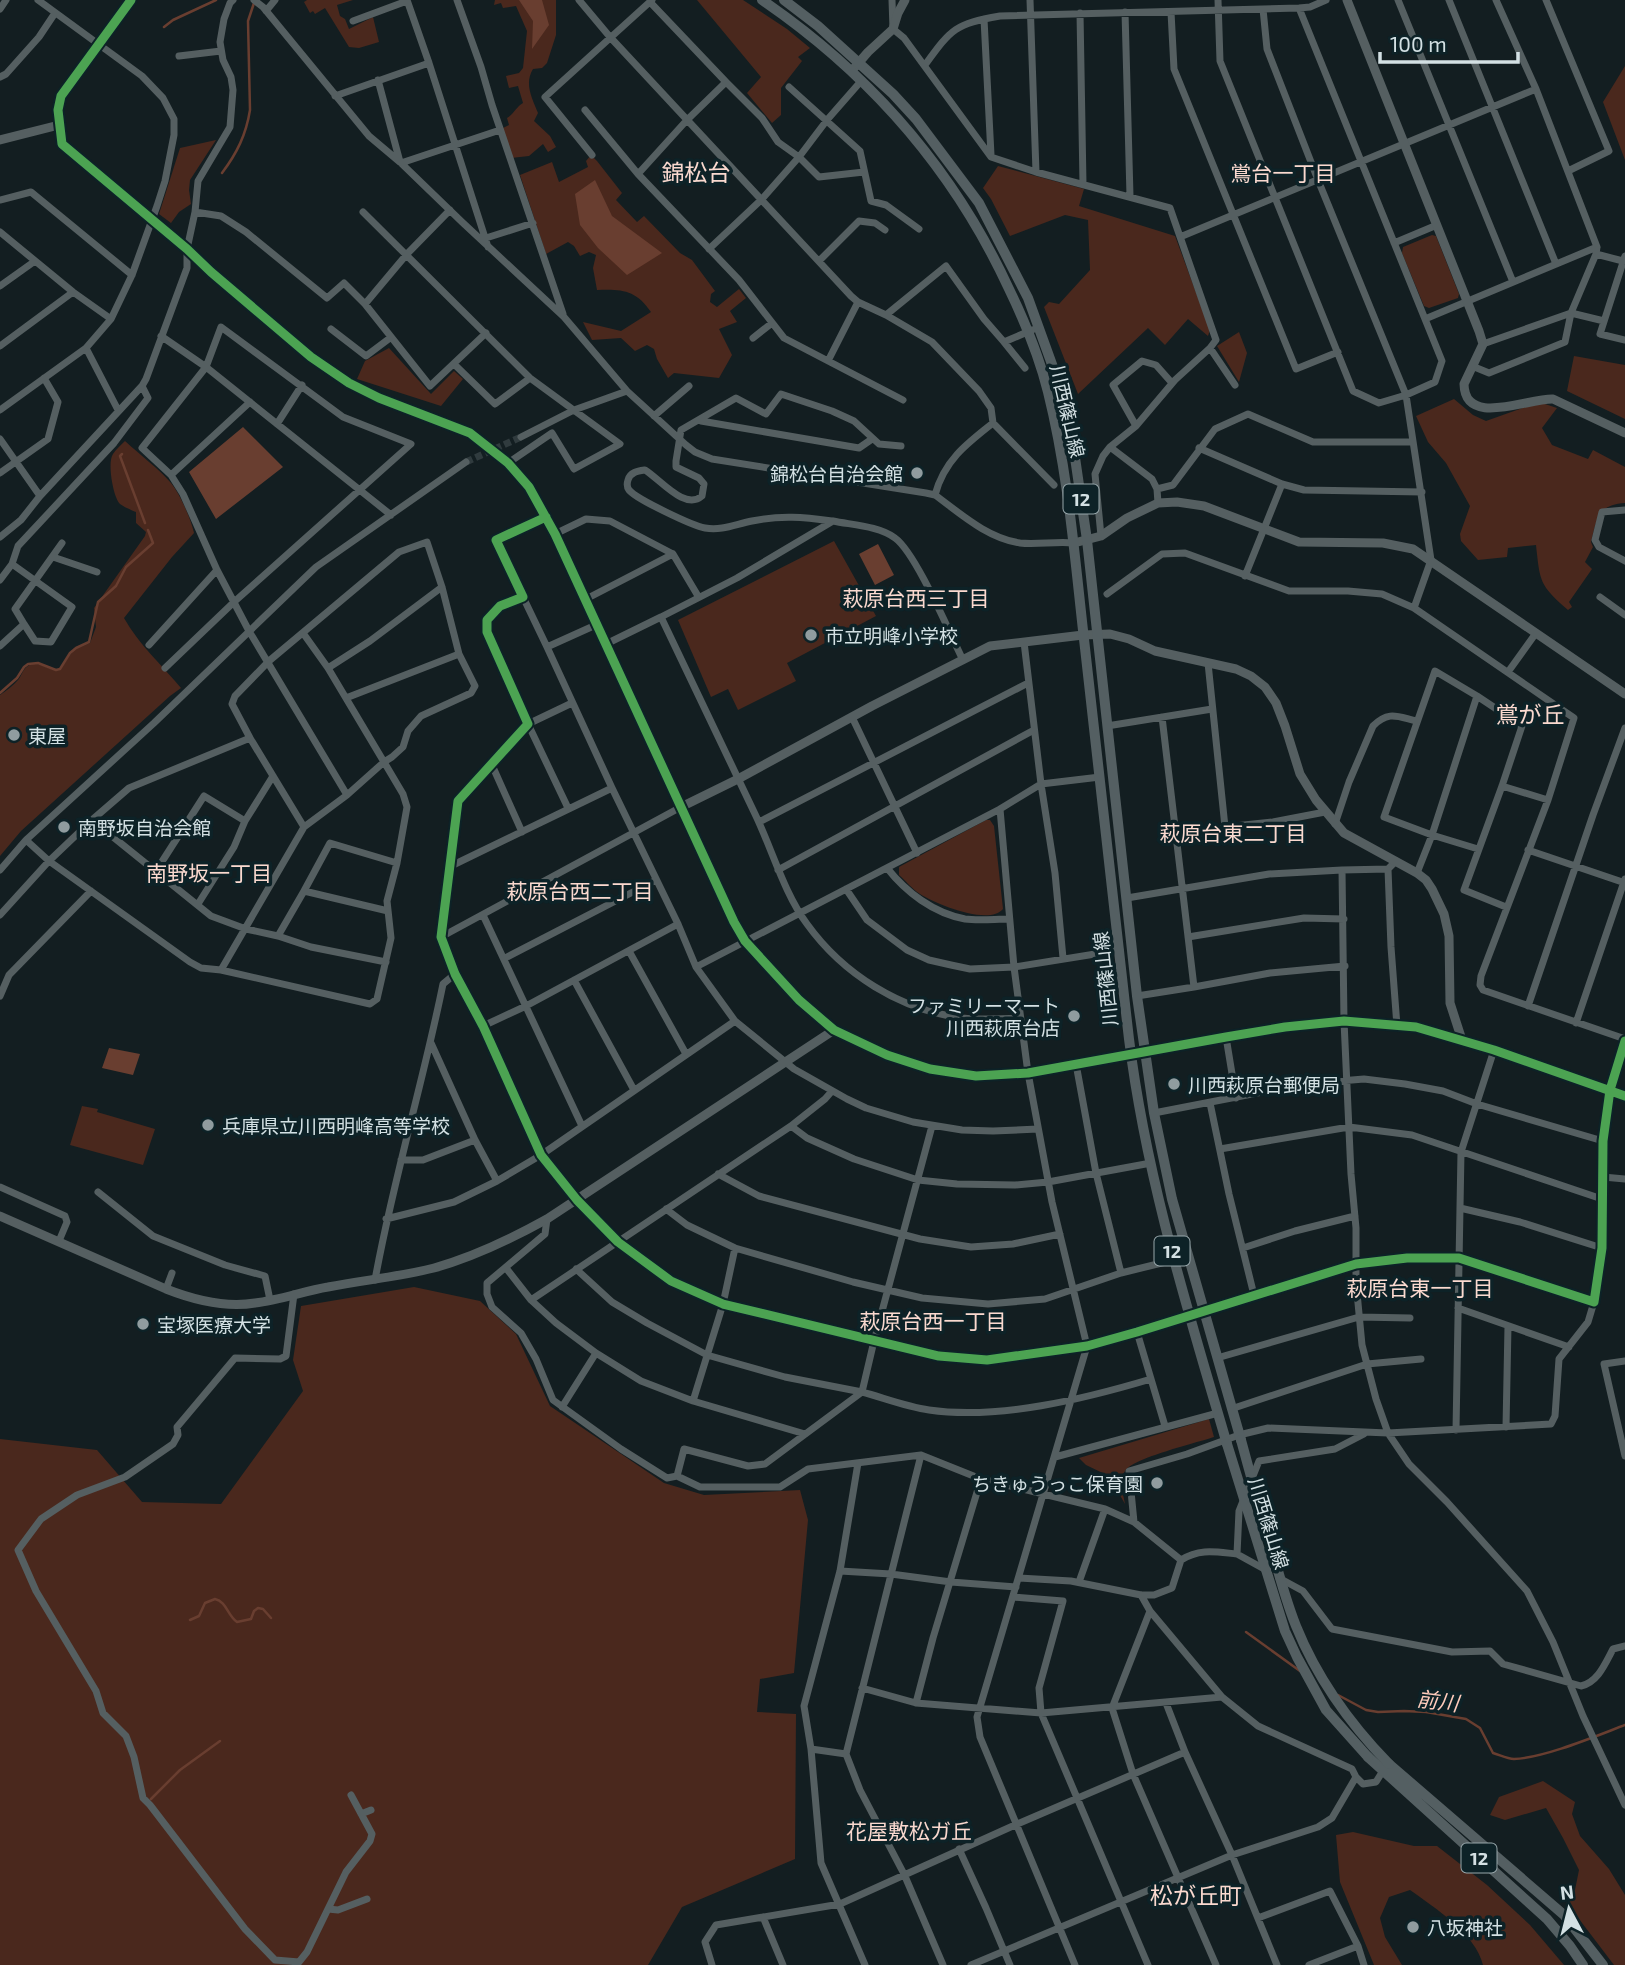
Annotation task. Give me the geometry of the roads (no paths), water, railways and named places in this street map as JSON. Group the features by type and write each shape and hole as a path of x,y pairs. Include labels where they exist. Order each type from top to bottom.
{"main road":[{"name":"川西篠山線","path":"762,0 893,94 916,119 979,203 1028,298 1061,448 1132,1054 1151,1163 1174,1260 1284,1631 1326,1710 1368,1757 1385,1767 1564,1915 1603,1965"},
{"name":"川西篠山線","path":"784,0 818,26 856,66 862,80 887,105 944,176 974,220 1034,329 1058,381 1072,437 1087,540 1137,996 1154,1114 1172,1199 1285,1597 1296,1627 1337,1702 1385,1767 1547,1919 1583,1965"}],"street":[{"path":"0,9 6,0"},
{"path":"0,410 86,348 111,319 132,275 165,181 174,135 174,119 163,97 142,76 38,0"},
{"path":"131,0 61,96 58,110 62,144 310,357 349,383 379,398 470,433 508,463 529,487 598,624 745,941 799,1000 834,1030 887,1055 930,1069 976,1076 1028,1073 1285,1027 1344,1021 1416,1027 1494,1050 1625,1096"},
{"path":"0,537 21,520 118,410 143,387 187,268 187,249 198,181 230,127 233,90 221,51 222,28 233,0"},
{"path":"266,12 275,0"},
{"path":"457,0 564,317"},
{"path":"579,0 610,37 858,302 932,342 944,357 966,376 991,408 993,423 1054,485"},
{"path":"892,0 893,29"},
{"path":"856,66 893,29 905,0"},
{"path":"1030,0 1036,172"},
{"path":"1218,0 1220,61 1353,391 1379,403 1406,395 1434,382 1442,361 1299,8"},
{"path":"925,65 954,29 968,22 1000,16 1299,8 1310,7 1326,0"},
{"path":"1347,0 1483,344"},
{"path":"1398,0 1513,282"},
{"path":"1449,0 1556,264"},
{"path":"1472,366 1489,373 1565,342 1571,313 1597,251 1536,89 1496,0"},
{"path":"1546,0 1609,151 1568,171"},
{"path":"353,21 407,1 489,247"},
{"path":"592,155 545,97 651,1 762,118 778,142 799,157 819,177 864,172"},
{"path":"257,2 369,136 564,317 627,391 695,452 712,459 935,495 990,535 1022,543 1074,543 1087,540 1101,536 1127,518 1158,503 1177,502 1204,506 1299,542 1383,543 1413,549 1625,694"},
{"path":"1263,9 1267,49 1406,395 1431,560 1414,608"},
{"path":"1125,12 1130,196"},
{"path":"1171,12 1174,69 1296,369 1338,352"},
{"path":"0,77 6,74 39,37 55,13"},
{"path":"1080,13 1083,184"},
{"path":"984,19 991,157"},
{"path":"893,29 904,37 991,157 1170,208 1216,340 1172,383 1136,426 1103,456 1095,474 1101,536"},
{"path":"179,57 221,51"},
{"path":"335,96 429,63"},
{"path":"378,80 401,163"},
{"path":"709,249 762,199 862,80"},
{"path":"638,174 726,82"},
{"path":"789,87 859,151 870,201 886,205 919,229"},
{"path":"1180,237 1536,89"},
{"path":"585,110 638,174 739,280 784,338 903,400"},
{"path":"0,140 59,125"},
{"path":"401,163 500,130"},
{"path":"0,200 31,192 132,275"},
{"path":"365,304 407,254 450,211"},
{"path":"195,212 221,216 246,232 327,298 344,283 365,304 430,386 486,333"},
{"path":"363,212 530,378 620,444 574,470 552,433 508,463"},
{"path":"818,261 859,221 874,223 885,230"},
{"path":"486,238 533,223"},
{"path":"1394,243 1437,225"},
{"path":"0,232 73,292 111,319"},
{"path":"1424,319 1556,264 1597,251 1624,259 1600,334 1625,340"},
{"path":"0,286 35,261"},
{"path":"886,315 946,266 984,319 1025,368"},
{"path":"0,346 73,292"},
{"path":"828,360 858,302"},
{"path":"1604,321 1571,313 1483,344 1464,387 1470,401 1479,408 1492,409 1553,399 1625,433"},
{"path":"753,338 772,323"},
{"path":"164,668 234,602 411,444 343,416 221,327 206,367 142,449 171,475 183,494 217,570 234,602 249,631 347,795"},
{"path":"331,329 366,356 390,338"},
{"path":"1004,342 1034,329"},
{"path":"161,336 206,367 391,514"},
{"path":"86,348 118,410"},
{"path":"1210,348 1235,385"},
{"path":"1136,426 1113,385 1142,362 1156,365 1172,383"},
{"path":"454,364 495,404 530,378"},
{"path":"0,473 48,439 58,402 44,378"},
{"path":"276,424 302,385"},
{"path":"654,416 689,386"},
{"path":"0,580 12,564 18,546 114,443 148,398 143,387"},
{"path":"521,438 574,410 627,391"},
{"path":"901,446 879,444 854,421 781,394 766,414 736,398 681,430 677,467 699,478 704,484 702,496 697,500 689,502 680,497 645,470 636,471 629,476 627,484 629,489 643,500 702,528 718,530 752,521 790,516 878,530 896,538 914,562 963,660"},
{"path":"171,475 250,402"},
{"path":"1157,489 1173,485 1215,429 1248,414 1313,442 1412,442"},
{"path":"700,420 859,448 872,439"},
{"path":"935,495 939,479 957,452 993,423"},
{"path":"0,439 40,496"},
{"path":"1110,447 1152,478 1157,489 1158,503"},
{"path":"1199,448 1282,484 1304,490 1422,492"},
{"path":"0,870 26,840 154,723 316,567 467,462"},
{"path":"1245,576 1282,484"},
{"path":"1625,510 1602,512 1595,540 1599,547 1625,561"},
{"path":"545,517 496,540 696,967 735,1021 784,1062 866,1108 932,1126 993,1131 1038,1129"},
{"path":"555,534 586,519 610,521 673,554 698,596"},
{"path":"606,644 737,578 833,521"},
{"path":"220,970 304,827 347,795 403,747 408,731 421,716 471,693 475,685 459,654 427,542 399,552 269,662 235,696 232,705 304,827"},
{"path":"12,564 36,581 72,607 51,642 35,641 15,609 36,581 62,543"},
{"path":"1107,594 1162,554 1185,552 1289,591 1382,594 1414,608 1574,718 1548,800 1480,976 1480,985 1483,990 1625,1040 1610,1090 1603,1141 1602,1248 1594,1302 1588,1322 1559,1359 1555,1416 1551,1424 1388,1433 1268,1429 1129,1471 1134,1522"},
{"path":"586,599 673,554"},
{"path":"52,557 97,572"},
{"path":"149,645 217,570"},
{"path":"328,667 370,641 442,587"},
{"path":"523,597 500,606 487,620 487,632 568,808"},
{"path":"1600,597 1625,615"},
{"path":"661,617 800,914 840,963 885,994 926,1010 990,1020 1020,1018"},
{"path":"0,646 24,624"},
{"path":"547,647 598,624"},
{"path":"1508,672 1536,632"},
{"path":"26,840 91,891 201,968 370,1004 377,999 391,938 387,901 407,807 403,794 328,667 303,633"},
{"path":"441,937 681,807 990,646 1083,635 1119,636 1155,651 1236,669 1265,687 1276,703 1300,774 1325,812 1344,833 1417,873 1432,889 1444,914 1449,936 1450,1003 1462,1040"},
{"path":"1024,642 1055,873 1063,958"},
{"path":"346,698 459,654"},
{"path":"1208,663 1225,827"},
{"path":"1478,849 1384,817 1435,671 1522,726 1464,890 1506,907"},
{"path":"759,822 1028,682"},
{"path":"1417,873 1478,696"},
{"path":"572,703 528,724 458,801 441,937 455,974 483,1026 541,1155 577,1200 618,1242 671,1281 723,1304 939,1356 987,1360 1087,1346 1356,1264 1407,1258 1459,1258 1594,1302"},
{"path":"1107,726 1212,709"},
{"path":"1335,824 1349,782 1373,726 1379,720 1395,715 1417,721"},
{"path":"852,717 917,853"},
{"path":"1162,717 1194,987"},
{"path":"1528,1006 1625,728"},
{"path":"778,870 1034,730"},
{"path":"0,915 49,860 129,788 250,738"},
{"path":"492,765 522,832"},
{"path":"198,904 234,847 245,821 272,776"},
{"path":"696,967 1000,809 1041,784 1100,777"},
{"path":"1502,786 1548,800"},
{"path":"451,866 612,788"},
{"path":"156,871 204,796 245,821"},
{"path":"1000,809 1014,967 1028,1073 1059,1234 1087,1346 977,1717 980,1737 1075,1965"},
{"path":"1177,839 1225,827 1273,822 1325,812"},
{"path":"92,820 211,916 311,947 386,962"},
{"path":"278,936 330,843 397,863"},
{"path":"1528,850 1625,881 1576,1023"},
{"path":"1127,898 1269,874 1388,869 1396,861"},
{"path":"887,868 908,891 924,903 944,912 964,919 1009,919"},
{"path":"1388,869 1397,1026"},
{"path":"1342,870 1344,1021 1349,1127 1359,1317 1367,1364 1388,1433 1409,1464 1527,1591 1553,1642 1583,1716 1625,1805"},
{"path":"505,958 656,880"},
{"path":"846,890 867,920 907,950 929,960 970,968 1014,967 1120,950"},
{"path":"0,996 4,976 9,975 91,891"},
{"path":"304,891 388,911"},
{"path":"484,915 582,1126"},
{"path":"1188,937 1304,918 1344,919"},
{"path":"483,1026 526,1006 678,924"},
{"path":"629,951 686,1054"},
{"path":"1137,996 1270,972 1345,966"},
{"path":"375,1280 386,1219 431,1043 443,984 455,974"},
{"path":"574,980 634,1090"},
{"path":"386,1219 454,1202 496,1181 541,1155 735,1021"},
{"path":"0,1216 166,1289 210,1303 254,1304 327,1287 433,1268 509,1240 547,1219 834,1030"},
{"path":"1226,1037 1236,1098"},
{"path":"431,1043 496,1181"},
{"path":"1456,1430 1461,1152 1494,1050"},
{"path":"1076,1063 1096,1173 1121,1273"},
{"path":"1154,1114 1304,1084 1364,1079 1443,1091 1477,1104 1603,1141"},
{"path":"531,1300 791,1126 832,1091"},
{"path":"1210,1103 1254,1295"},
{"path":"791,1126 807,1139 854,1159 918,1180 986,1185 1048,1182 1151,1163"},
{"path":"677,1476 684,1449 748,1466 765,1464 862,1392 932,1126"},
{"path":"1220,1149 1349,1127 1412,1135 1602,1199"},
{"path":"401,1160 423,1160 475,1140"},
{"path":"718,1174 759,1196 920,1239 971,1247 1013,1244 1059,1234"},
{"path":"1603,1177 1625,1179"},
{"path":"0,1187 65,1216 67,1222 59,1241"},
{"path":"98,1192 153,1236 225,1265 265,1276 270,1300"},
{"path":"1460,1208 1520,1222 1602,1248"},
{"path":"666,1209 687,1225 735,1248 922,1298 988,1304 1045,1299 1121,1273 1174,1260"},
{"path":"1243,1248 1355,1216"},
{"path":"547,1219 545,1234 487,1283 486,1294 492,1307 521,1333 536,1359 553,1400 667,1478 677,1476 700,1487 780,1487 808,1469 921,1455 981,1479 1105,1509 1134,1522 1181,1560"},
{"path":"693,1401 723,1304 735,1248"},
{"path":"506,1268 531,1300 556,1323 596,1353 641,1381 693,1401 805,1434"},
{"path":"576,1269 612,1302 707,1355 785,1377 862,1392 928,1410 981,1413 1096,1395 1151,1379"},
{"path":"166,1289 172,1273"},
{"path":"294,1294 286,1356 280,1359 235,1358 177,1427 178,1435 173,1444 125,1477 77,1495 41,1519 18,1550 36,1591 96,1690 103,1713 126,1736 134,1757 142,1798 245,1929 277,1962 299,1962 307,1952 346,1872 370,1841 372,1833 351,1796"},
{"path":"1458,1308 1569,1347"},
{"path":"1217,1358 1359,1317 1410,1318"},
{"path":"1506,1427 1508,1326"},
{"path":"1137,1332 1165,1426"},
{"path":"562,1407 596,1353"},
{"path":"1231,1409 1367,1364 1421,1359"},
{"path":"1625,1361 1604,1364 1625,1456"},
{"path":"1055,1457 1218,1413"},
{"path":"1237,1555 1239,1511 1259,1461 1335,1449 1367,1433"},
{"path":"921,1455 846,1754 860,1790 904,1874 943,1965"},
{"path":"858,1463 840,1571 804,1706 811,1749 821,1863 865,1965"},
{"path":"916,1703 981,1479"},
{"path":"1079,1583 1105,1509"},
{"path":"1019,1578 1079,1583 1154,1595 1172,1588 1181,1560 1193,1552 1237,1555 1303,1591 1332,1629 1452,1652 1490,1651 1503,1664 1581,1686 1591,1684 1613,1649 1625,1646"},
{"path":"840,1571 1016,1587"},
{"path":"1141,1595 1150,1612 1222,1698 1258,1726 1353,1769 1363,1784 1376,1782 1385,1767"},
{"path":"1013,1597 1063,1601 1039,1688 1041,1713 1148,1965"},
{"path":"1150,1612 1112,1708 1133,1774 1216,1965"},
{"path":"862,1689 916,1703 1041,1713 1222,1698"},
{"path":"1166,1703 1277,1965"},
{"path":"811,1749 846,1754"},
{"path":"712,1965 705,1942 716,1925 840,1904 959,1849 1185,1752"},
{"path":"971,1965 1232,1855 1318,1827 1332,1818 1356,1777"},
{"path":"1615,1784 1625,1780"},
{"path":"361,1814 370,1810"},
{"path":"959,1849 1010,1965"},
{"path":"1258,1918 1331,1891 1358,1946 1364,1965"},
{"path":"328,1909 338,1910 367,1899"},
{"path":"763,1917 783,1965"},
{"path":"1309,1965 1358,1946"}],"waterway":[{"path":"164,27 216,0"},
{"path":"222,173 240,143 250,110 248,21 254,3"},
{"path":"122,454 120,456 145,523"},
{"path":"0,693 28,664 38,663 60,669 70,653 89,642 98,602 116,586 126,567 153,543 148,530"},
{"path":"190,1620 199,1616 205,1603 215,1599 222,1603 237,1622 251,1619 258,1608 263,1609 271,1618"},
{"name":"前川","path":"1246,1632 1300,1671"},
{"name":"前川","path":"1338,1695 1366,1710 1426,1712 1466,1719 1480,1728 1493,1753 1511,1759 1555,1751 1625,1725"},
{"path":"151,1799 180,1770 220,1741"}],"tunnel":[{"path":"466,462 521,437"}],"place":[{"name":"錦松台自治会館","path":"917,473"},
{"name":"市立明峰小学校","path":"811,635"},
{"name":"東屋","path":"14,735"},
{"name":"南野坂自治会館","path":"64,827"},
{"name":"ファミリーマート 川西萩原台店","path":"1074,1016"},
{"name":"川西萩原台郵便局","path":"1174,1084"},
{"name":"兵庫県立川西明峰高等学校","path":"208,1125"},
{"name":"宝塚医療大学","path":"143,1324"},
{"name":"ちきゅうっこ保育園","path":"1157,1483"},
{"name":"八坂神社","path":"1413,1927"}],"district":[{"name":"錦松台","path":"696,172"},
{"name":"鴬台一丁目","path":"1283,172"},
{"name":"萩原台西三丁目","path":"916,597"},
{"name":"鴬が丘","path":"1530,714"},
{"name":"萩原台東二丁目","path":"1233,832"},
{"name":"南野坂一丁目","path":"209,872"},
{"name":"萩原台西二丁目","path":"580,890"},
{"name":"萩原台東一丁目","path":"1420,1287"},
{"name":"萩原台西一丁目","path":"933,1320"},
{"name":"花屋敷松ガ丘","path":"909,1830"},
{"name":"松が丘町","path":"1196,1895"}]}
